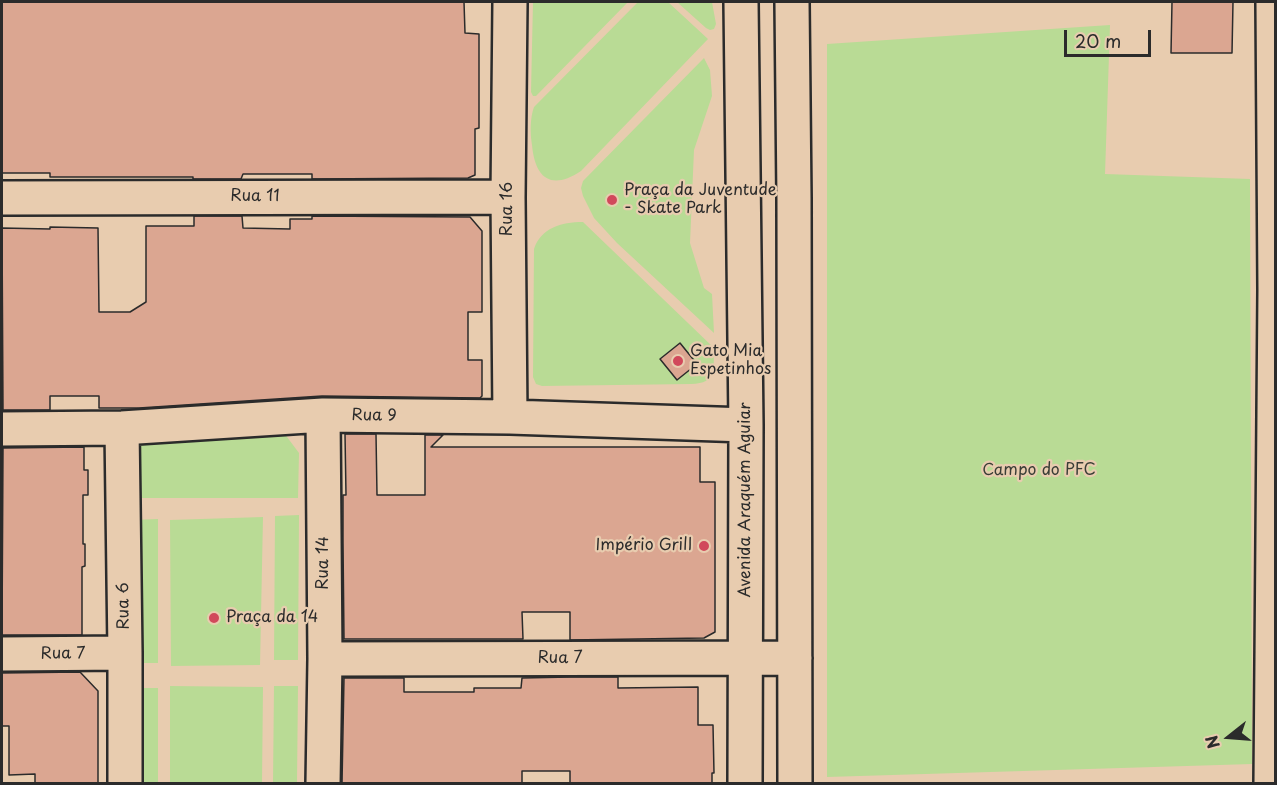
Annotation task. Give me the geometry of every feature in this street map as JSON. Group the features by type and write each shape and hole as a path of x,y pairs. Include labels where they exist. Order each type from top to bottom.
{"street":[{"name":"Rua 16","path":"510,2 508,196 510,417"},
{"name":"Avenida Araquém Aguiar","path":"741,2 745,199 745,783"},
{"path":"792,2 795,783"},
{"path":"1271,783 1275,290 1274,2"},
{"name":"Rua 11","path":"2,198 508,196"},
{"path":"745,199 794,199"},
{"name":"Rua 9","path":"2,429 122,428 323,415 510,417 746,425"},
{"name":"Rua 14","path":"323,415 325,659 323,783"},
{"name":"Rua 6","path":"122,428 124,783"},
{"name":"Rua 7","path":"2,654 125,652"},
{"name":"Rua 7","path":"325,659 795,658"}],"green space":[{"path":"533,2 628,2 536,96 533,96 531,92"},
{"path":"638,2 668,2 708,39 581,171 561,180 546,178 537,166 531,140 534,107"},
{"path":"677,2 712,2 716,24 714,29 706,28"},
{"name":"Campo do PFC","path":"1110,25 1105,174 1250,179 1252,764 827,777 827,44"},
{"path":"704,58 710,70 712,96 694,150 690,243 704,288 712,294 714,333 617,243 594,218 581,188 583,181"},
{"path":"583,222 714,348 710,378 691,384 542,386 536,384 533,377 534,249 547,231 567,223"},
{"path":"281,429 299,453 298,498 130,498 130,447 143,432"},
{"path":"299,515 298,660 274,660 275,516"},
{"path":"263,517 260,665 171,666 170,520"},
{"path":"158,519 158,663 131,663 131,520"},
{"path":"170,686 263,687 262,783 170,783"},
{"path":"274,686 298,686 297,783 273,783"},
{"path":"131,688 158,688 158,783 132,783"}],"building":[{"path":"2,2 464,2 465,33 479,34 479,128 475,129 475,175 468,178 312,179 312,174 243,174 241,179 193,179 193,177 50,177 50,173 2,173"},
{"path":"1172,2 1233,2 1232,53 1171,53"},
{"path":"194,216 242,216 243,228 290,229 290,219 312,219 312,216 470,217 482,231 482,312 468,312 468,360 482,360 482,396 480,398 322,396 139,408 99,408 99,396 50,396 50,410 3,410 2,228 98,228 99,312 130,312 146,302 146,226 194,226"},
{"name":"Gato Mia Espetinhos","path":"680,343 697,364 677,380 660,359"},
{"path":"345,434 376,434 377,495 425,495 425,435 443,435 431,447 700,447 700,482 715,482 715,632 704,638 570,640 570,612 522,612 523,639 344,639"},
{"path":"84,447 84,470 88,470 88,495 83,495 85,566 82,567 82,635 2,635 3,448"},
{"path":"80,672 98,691 98,783 35,783 35,774 9,775 9,726 2,726 2,673"},
{"path":"618,677 618,688 698,687 698,725 713,725 714,773 712,773 712,783 570,783 570,771 522,771 522,783 342,783 344,678 404,678 404,692 474,692 474,688 521,688 522,678"}],"place":[{"name":"Praça da Juventude - Skate Park","path":"612,200"},
{"name":"Gato Mia Espetinhos","path":"678,361"},
{"name":"Império Grill","path":"704,546"},
{"name":"Praça da 14","path":"214,618"}]}
